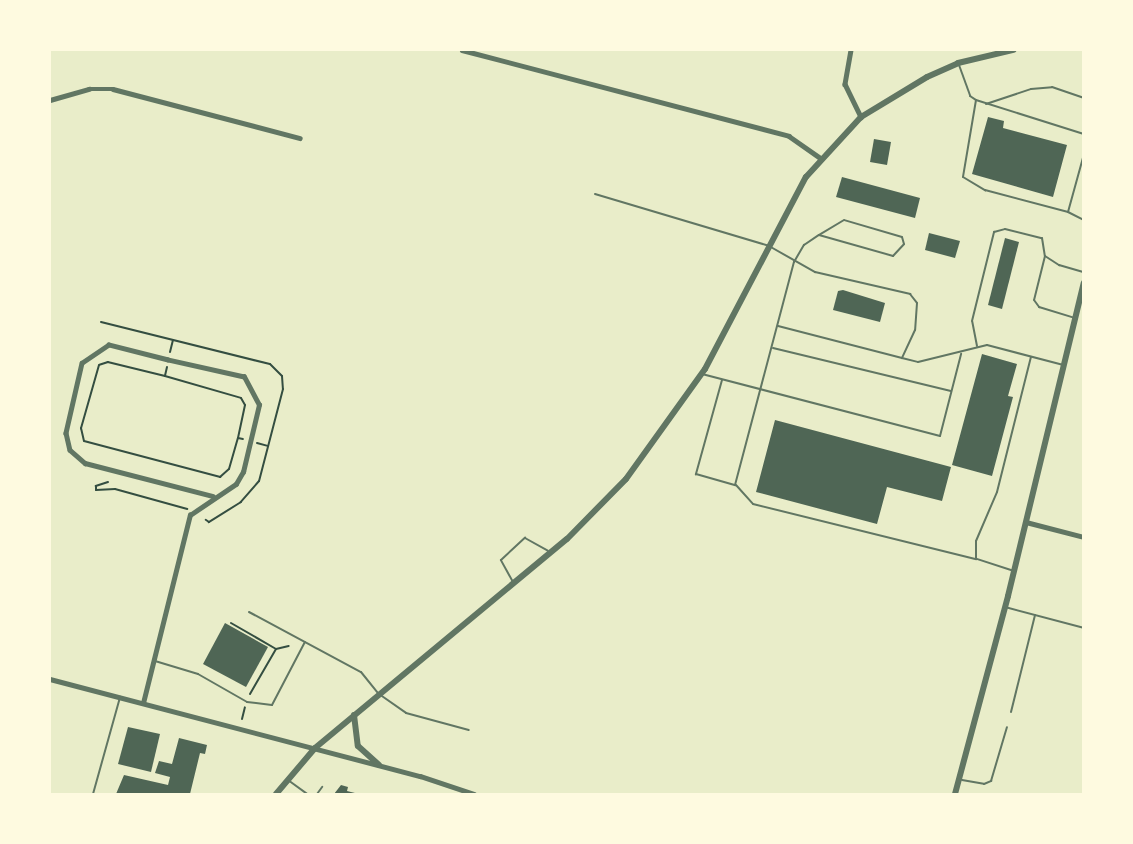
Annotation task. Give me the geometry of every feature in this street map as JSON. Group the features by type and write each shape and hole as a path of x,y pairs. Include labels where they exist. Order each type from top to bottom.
{"street":[{"path":"462,50 789,136 821,158"},
{"path":"851,50 845,84 861,117"},
{"path":"276,795 315,748 550,553 626,479 702,374 806,177 861,117 895,93 958,63 1013,50"},
{"path":"50,100 89,89 113,89 300,138"},
{"path":"955,795 1014,571 1083,282"},
{"path":"143,703 190,515 213,496 236,484 243,472 260,405 244,378 109,345 82,363 66,433 70,450 85,463 213,496"},
{"path":"1026,522 1083,537"},
{"path":"50,679 379,765 474,795"},
{"path":"354,714 358,746 379,765"}],"lane":[{"path":"958,63 970,96 976,100 1083,134"},
{"path":"984,104 1031,89 1052,87 1083,98"},
{"path":"976,100 963,177 985,190 1068,212 1083,220"},
{"path":"1068,212 1083,154"},
{"path":"595,194 769,246 815,272 910,294 917,303 915,330 902,358"},
{"path":"735,485 763,392 794,262 804,245 819,235 844,220 902,237 904,244 893,256 819,235"},
{"path":"977,346 972,321 994,231 1005,229 1042,238 1045,256 1034,300 1039,307 1075,318"},
{"path":"1045,256 1059,265 1083,272"},
{"path":"778,326 918,362 961,354 977,346 1064,365"},
{"path":"773,348 952,391"},
{"path":"702,374 763,392 940,436 961,354"},
{"path":"976,559 976,541 997,492 1031,357"},
{"path":"722,380 696,474 735,485 753,504 976,559 1014,571"},
{"path":"513,583 501,560 525,538 550,553"},
{"path":"1005,607 1083,628"},
{"path":"249,612 361,672 379,694 406,713 469,730"},
{"path":"1011,712 1035,615"},
{"path":"154,661 198,674 247,702 272,705 305,642"},
{"path":"93,795 120,697"},
{"path":"959,780 984,784 991,781 1007,727"},
{"path":"288,780 307,795"},
{"path":"317,795 322,788"}],"path":[{"path":"101,322 265,363 279,371 283,389 261,476 251,494 209,522 206,520"},
{"path":"170,352 173,340"},
{"path":"108,362 165,376 238,395 245,405 231,465 220,477 84,441 81,428 99,365 108,362"},
{"path":"165,376 167,364"},
{"path":"238,438 244,440"},
{"path":"257,443 268,446"},
{"path":"108,482 96,486 96,490 115,489 187,509"},
{"path":"231,623 276,649"},
{"path":"250,694 276,649 289,645"},
{"path":"242,719 245,707"}],"building":[{"path":"988,117 1004,121 1003,128 1067,145 1053,197 972,174"},
{"path":"874,139 891,142 887,165 870,162"},
{"path":"842,177 920,198 915,218 836,197"},
{"path":"929,233 960,241 955,258 925,250"},
{"path":"1005,238 1019,242 1002,309 988,305"},
{"path":"843,290 885,303 880,322 833,310 838,291"},
{"path":"982,354 1017,364 1008,396 1013,397 992,476 952,465"},
{"path":"775,420 951,467 942,501 887,487 877,524 756,492"},
{"path":"225,623 268,647 246,687 203,664"},
{"path":"128,727 160,734 151,772 118,764"},
{"path":"179,738 207,745 205,754 200,753 190,794 116,794 124,775 168,785 170,777 155,773 159,761 172,764"},
{"path":"341,785 348,787 347,791 359,794 334,794"}]}
